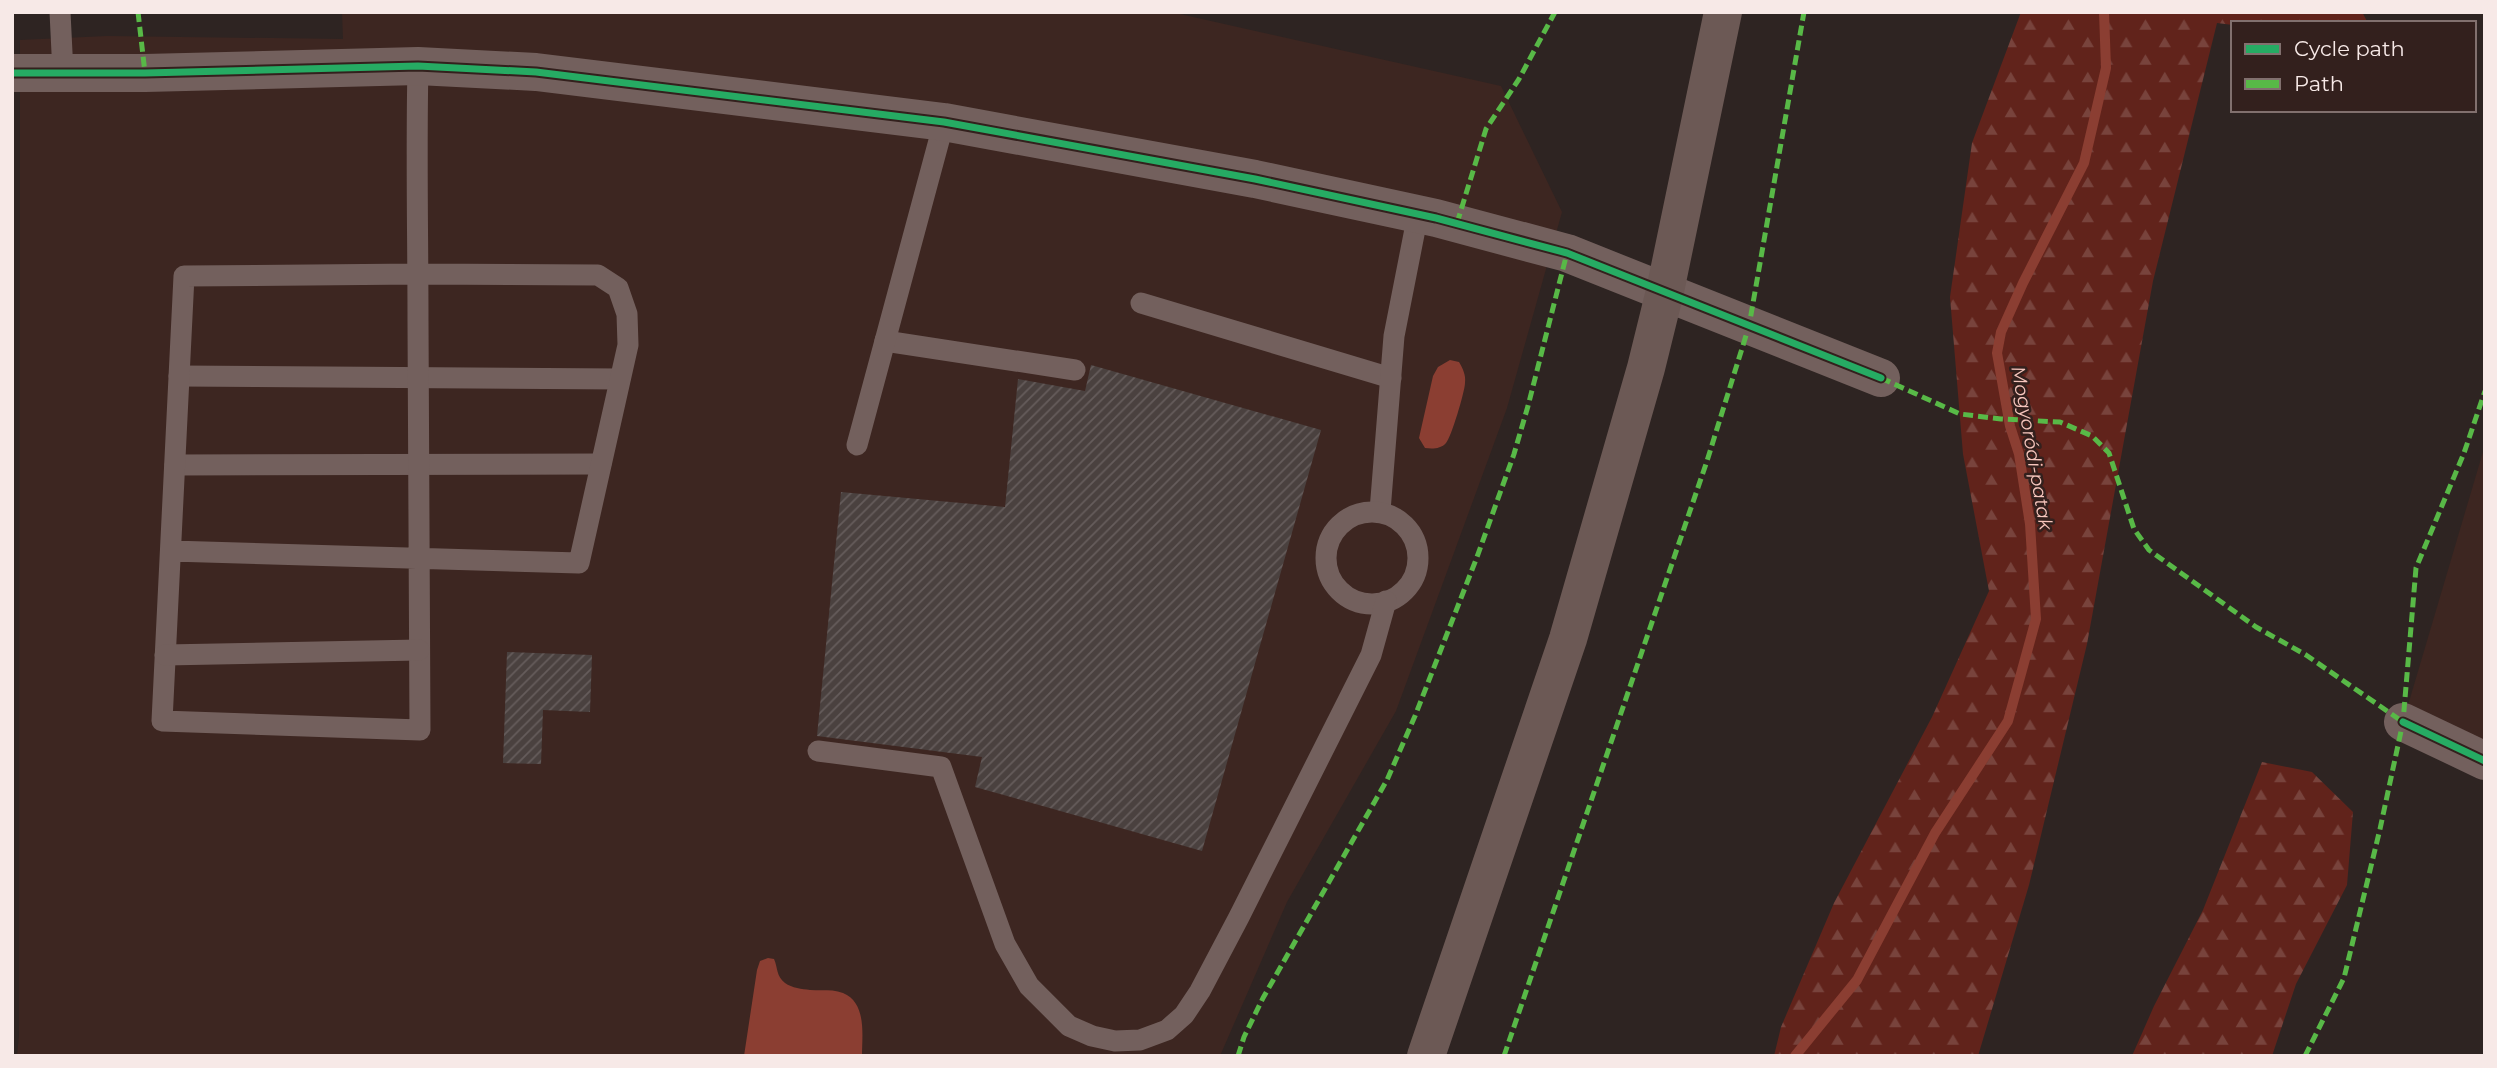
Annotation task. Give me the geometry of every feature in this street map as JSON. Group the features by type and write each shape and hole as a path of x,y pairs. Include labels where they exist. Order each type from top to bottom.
{"main road":[{"path":"1426,1056 1568,639 1646,368 1665,291 1723,12"}],"street":[{"path":"36,73 418,66 537,72 944,122 1255,179 1418,214 1567,253 1881,378"},
{"path":"2403,722 2485,761"}],"lane":[{"path":"36,73 60,12"},
{"path":"171,551 419,557 579,562 628,345 627,314 618,288 598,275 418,274 184,276 162,721 420,730 419,650 419,557 419,464 419,378 418,274 418,66"},
{"path":"857,445 944,122"},
{"path":"1380,511 1394,336 1418,214"},
{"path":"1141,303 1391,378"},
{"path":"886,341 1075,370"},
{"path":"179,376 620,379"},
{"path":"175,465 601,464"},
{"path":"1380,511 1401,521 1415,538 1419,561 1412,582 1396,598 1375,604 1353,600 1335,587 1325,566 1327,544 1339,524 1358,513 1380,511"},
{"path":"818,751 942,767 1005,944 1029,986 1069,1026 1115,1041 1140,1040 1167,1030 1184,1015 1200,991 1371,655 1386,601"},
{"path":"165,655 419,650"}],"shaded area":[{"path":"342,12 1171,12 1501,86 1562,212 1507,408 1396,711 1287,902 1220,1056 17,1056 20,40 107,36 343,39"},
{"path":"1450,360 1459,362 1465,375 1460,404 1446,443 1439,447 1425,448 1419,438 1433,376 1438,367"},
{"path":"2485,445 2485,761 2403,722"},
{"path":"774,959 780,978 788,985 839,992 851,998 862,1020 862,1056 744,1056 757,970 760,961"}],"green space":[{"path":"2021,12 2362,12 2367,21 2217,23 2153,281 2087,644 2029,885 1978,1056 1774,1056 1781,1027 1834,903 1932,717 1989,591 1963,454 1950,297 1972,143"},
{"path":"2262,762 2312,772 2353,812 2347,885 2296,984 2272,1056 2132,1056 2203,910"}],"building":[{"path":"1091,365 1321,430 1202,851 975,787 982,757 817,736 841,492 1005,507 1018,379 1085,391"},
{"path":"507,652 592,655 590,712 543,710 541,764 503,763"}],"waterway":[{"name":"Mogyoródi-patak","path":"1795,1056 1857,980 1935,833 2008,721 2036,619 2030,524 2019,454 2010,426 1997,353 2001,332 2023,283 2084,163 2106,68 2104,12"}],"marked path":[{"path":"138,12 145,73"},
{"path":"1457,223 1486,129 1519,79 1555,12"},
{"path":"1504,1056 1707,461 1749,326 1804,12"},
{"path":"1238,1056 1263,998 1387,780 1415,716 1514,454 1567,253"},
{"path":"1881,378 1960,414 2060,422 2092,436 2109,453 2134,529 2149,550 2256,627 2306,655 2403,722"},
{"path":"2305,1056 2344,978 2380,829 2403,722 2416,568 2464,453 2485,391"}],"cycle path":[{"path":"12,73 145,73 418,66 536,72 944,122 1255,179 1436,218 1567,253 1881,378"},
{"path":"2403,722 2485,761"}]}
